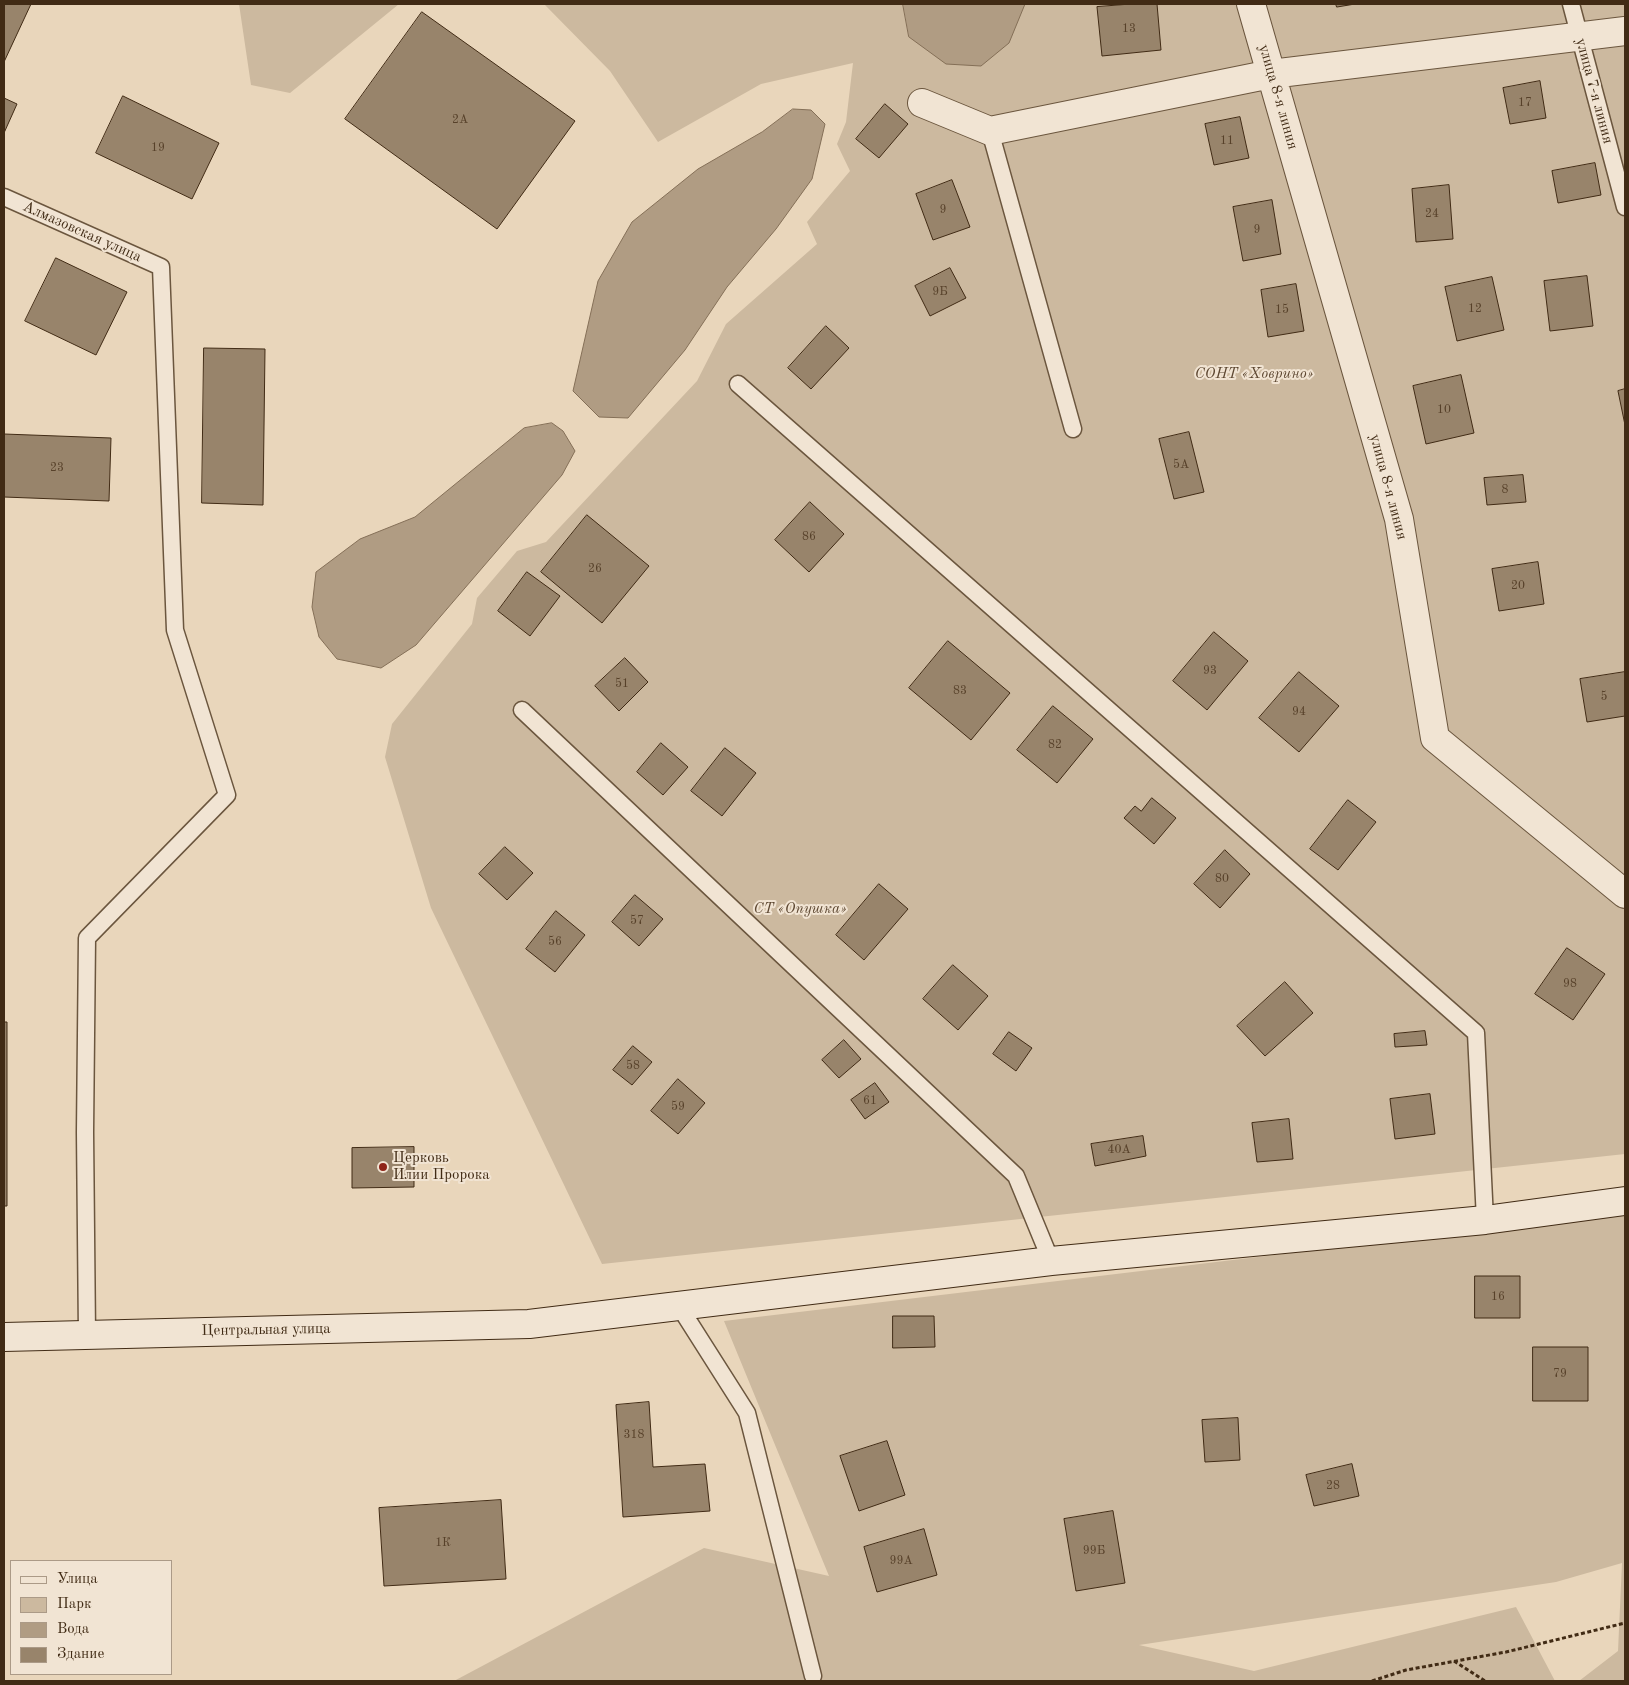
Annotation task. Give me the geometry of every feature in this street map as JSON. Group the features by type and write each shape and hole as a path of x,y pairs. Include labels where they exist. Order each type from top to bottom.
{"street":[{"name":"улица 8-я линия","path":"1252,4 1400,519 1435,738 1625,894"},
{"path":"922,103 990,130 1271,74 1625,32"},
{"name":"Центральная улица","path":"4,1337 529,1324 1051,1261 1485,1220 1625,1201"}],"lane":[{"name":"улица 7-я линия","path":"1571,4 1625,207"},
{"path":"990,130 1072,429"},
{"name":"Алмазовская улица","path":"4,197 161,267 175,630 227,795 87,938 85,1132 87,1335"},
{"path":"738,384 1476,1033 1485,1220"},
{"path":"522,710 1016,1176 1051,1261"},
{"path":"679,1306 747,1412 813,1676"}],"path":[{"path":"1372,1681 1406,1670 1506,1652 1625,1624"},
{"path":"1454,1661 1485,1681"}],"green space":[{"path":"239,4 399,4 290,93 251,85"},
{"path":"544,4 1625,4 1625,1154 602,1264 431,908 385,757 392,724 472,624 477,598 517,551 546,542 697,381 726,324 817,244 807,222 850,171 837,144 846,122 853,63 761,84 658,142 610,71"},
{"path":"1625,1213 1625,1681 1579,1681 1618,1651 1622,1563 1556,1582 1139,1645 1254,1671 1516,1607 1555,1681 454,1681 704,1548 829,1576 724,1321"}],"water":[{"path":"903,4 1025,4 1009,43 981,66 946,64 909,37"},
{"path":"793,109 811,110 825,124 812,179 776,229 727,287 685,350 628,418 599,417 573,391 598,281 632,222 698,169 762,132"},
{"path":"552,423 563,431 575,451 562,475 416,645 381,668 337,659 319,637 312,607 316,572 360,539 415,517 524,428"}],"building":[{"path":"4,4 31,4 4,62"},
{"path":"1157,4 1161,50 1102,56 1097,7"},
{"path":"1336,4 1355,4 1337,7"},
{"path":"422,12 575,121 497,229 345,119"},
{"path":"1540,81 1546,118 1510,124 1503,88"},
{"path":"123,96 219,143 192,199 96,153"},
{"path":"4,98 17,104 4,133"},
{"path":"885,104 908,124 879,158 856,139"},
{"path":"1240,117 1249,158 1214,165 1205,124"},
{"path":"1595,163 1601,195 1558,203 1552,171"},
{"path":"952,180 970,227 933,240 916,194"},
{"path":"1449,185 1453,239 1416,242 1412,189"},
{"path":"1272,200 1281,254 1243,261 1233,207"},
{"path":"56,258 127,292 96,355 25,321"},
{"path":"950,268 966,298 930,316 915,286"},
{"path":"1587,276 1593,326 1550,331 1544,281"},
{"path":"1492,277 1504,330 1457,341 1445,287"},
{"path":"1296,284 1304,331 1268,337 1261,290"},
{"path":"826,326 849,348 811,389 788,368"},
{"path":"204,348 265,349 263,505 202,503"},
{"path":"1461,375 1474,433 1426,444 1413,386"},
{"path":"1625,389 1625,425 1618,391"},
{"path":"1189,432 1204,492 1174,499 1159,439"},
{"path":"4,434 111,438 109,501 4,497"},
{"path":"1523,475 1526,502 1487,505 1484,478"},
{"path":"810,502 844,534 809,572 775,540"},
{"path":"587,515 649,566 602,623 541,572"},
{"path":"1538,562 1544,604 1499,611 1492,569"},
{"path":"527,572 560,596 530,636 498,611"},
{"path":"1214,632 1248,661 1207,710 1173,681"},
{"path":"948,641 1010,693 971,740 909,688"},
{"path":"625,658 648,682 619,711 595,686"},
{"path":"1299,672 1339,706 1299,752 1259,718"},
{"path":"1625,672 1625,716 1587,722 1580,679"},
{"path":"1053,706 1093,739 1057,783 1017,750"},
{"path":"661,743 688,767 663,795 637,772"},
{"path":"725,748 756,773 722,816 691,791"},
{"path":"1152,798 1176,818 1154,844 1124,818 1135,806 1141,811"},
{"path":"1348,800 1376,822 1338,870 1310,849"},
{"path":"505,847 533,873 507,900 479,874"},
{"path":"1225,850 1250,874 1220,908 1194,884"},
{"path":"879,884 908,909 864,960 836,935"},
{"path":"635,895 663,919 639,946 612,922"},
{"path":"556,911 585,935 555,972 526,949"},
{"path":"1567,948 1605,974 1573,1020 1535,994"},
{"path":"953,965 988,996 958,1030 923,999"},
{"path":"1285,982 1313,1013 1265,1056 1237,1026"},
{"path":"4,1022 7,1022 7,1206 4,1206"},
{"path":"1425,1031 1427,1045 1395,1047 1394,1034"},
{"path":"1009,1032 1032,1048 1016,1071 993,1054"},
{"path":"844,1040 861,1059 839,1078 822,1060"},
{"path":"633,1046 652,1062 632,1085 613,1070"},
{"path":"678,1079 705,1103 678,1134 651,1111"},
{"path":"875,1083 889,1102 865,1119 851,1100"},
{"path":"1430,1094 1435,1134 1395,1139 1390,1099"},
{"path":"1289,1119 1293,1159 1257,1162 1252,1123"},
{"path":"1143,1136 1146,1156 1095,1166 1091,1144"},
{"name":"Церковь Илии Пророка","path":"414,1147 414,1187 352,1188 352,1148"},
{"path":"1475,1276 1520,1276 1520,1318 1475,1318"},
{"path":"893,1316 934,1316 935,1347 893,1348"},
{"path":"1533,1347 1588,1347 1588,1401 1533,1401"},
{"path":"649,1402 653,1467 705,1464 710,1511 623,1517 616,1405"},
{"path":"1238,1418 1240,1460 1205,1462 1202,1420"},
{"path":"887,1441 905,1495 859,1511 840,1456"},
{"path":"1352,1464 1359,1496 1314,1506 1306,1475"},
{"path":"501,1500 506,1579 384,1586 379,1508"},
{"path":"1113,1511 1125,1583 1076,1591 1064,1519"},
{"path":"924,1529 937,1575 877,1592 864,1547"}],"place":[{"name":"Церковь Илии Пророка","path":"383,1167"}],"park label":[{"name":"СОНТ «Ховрино»","path":"1254,374"},
{"name":"СТ «Опушка»","path":"800,909"}]}
